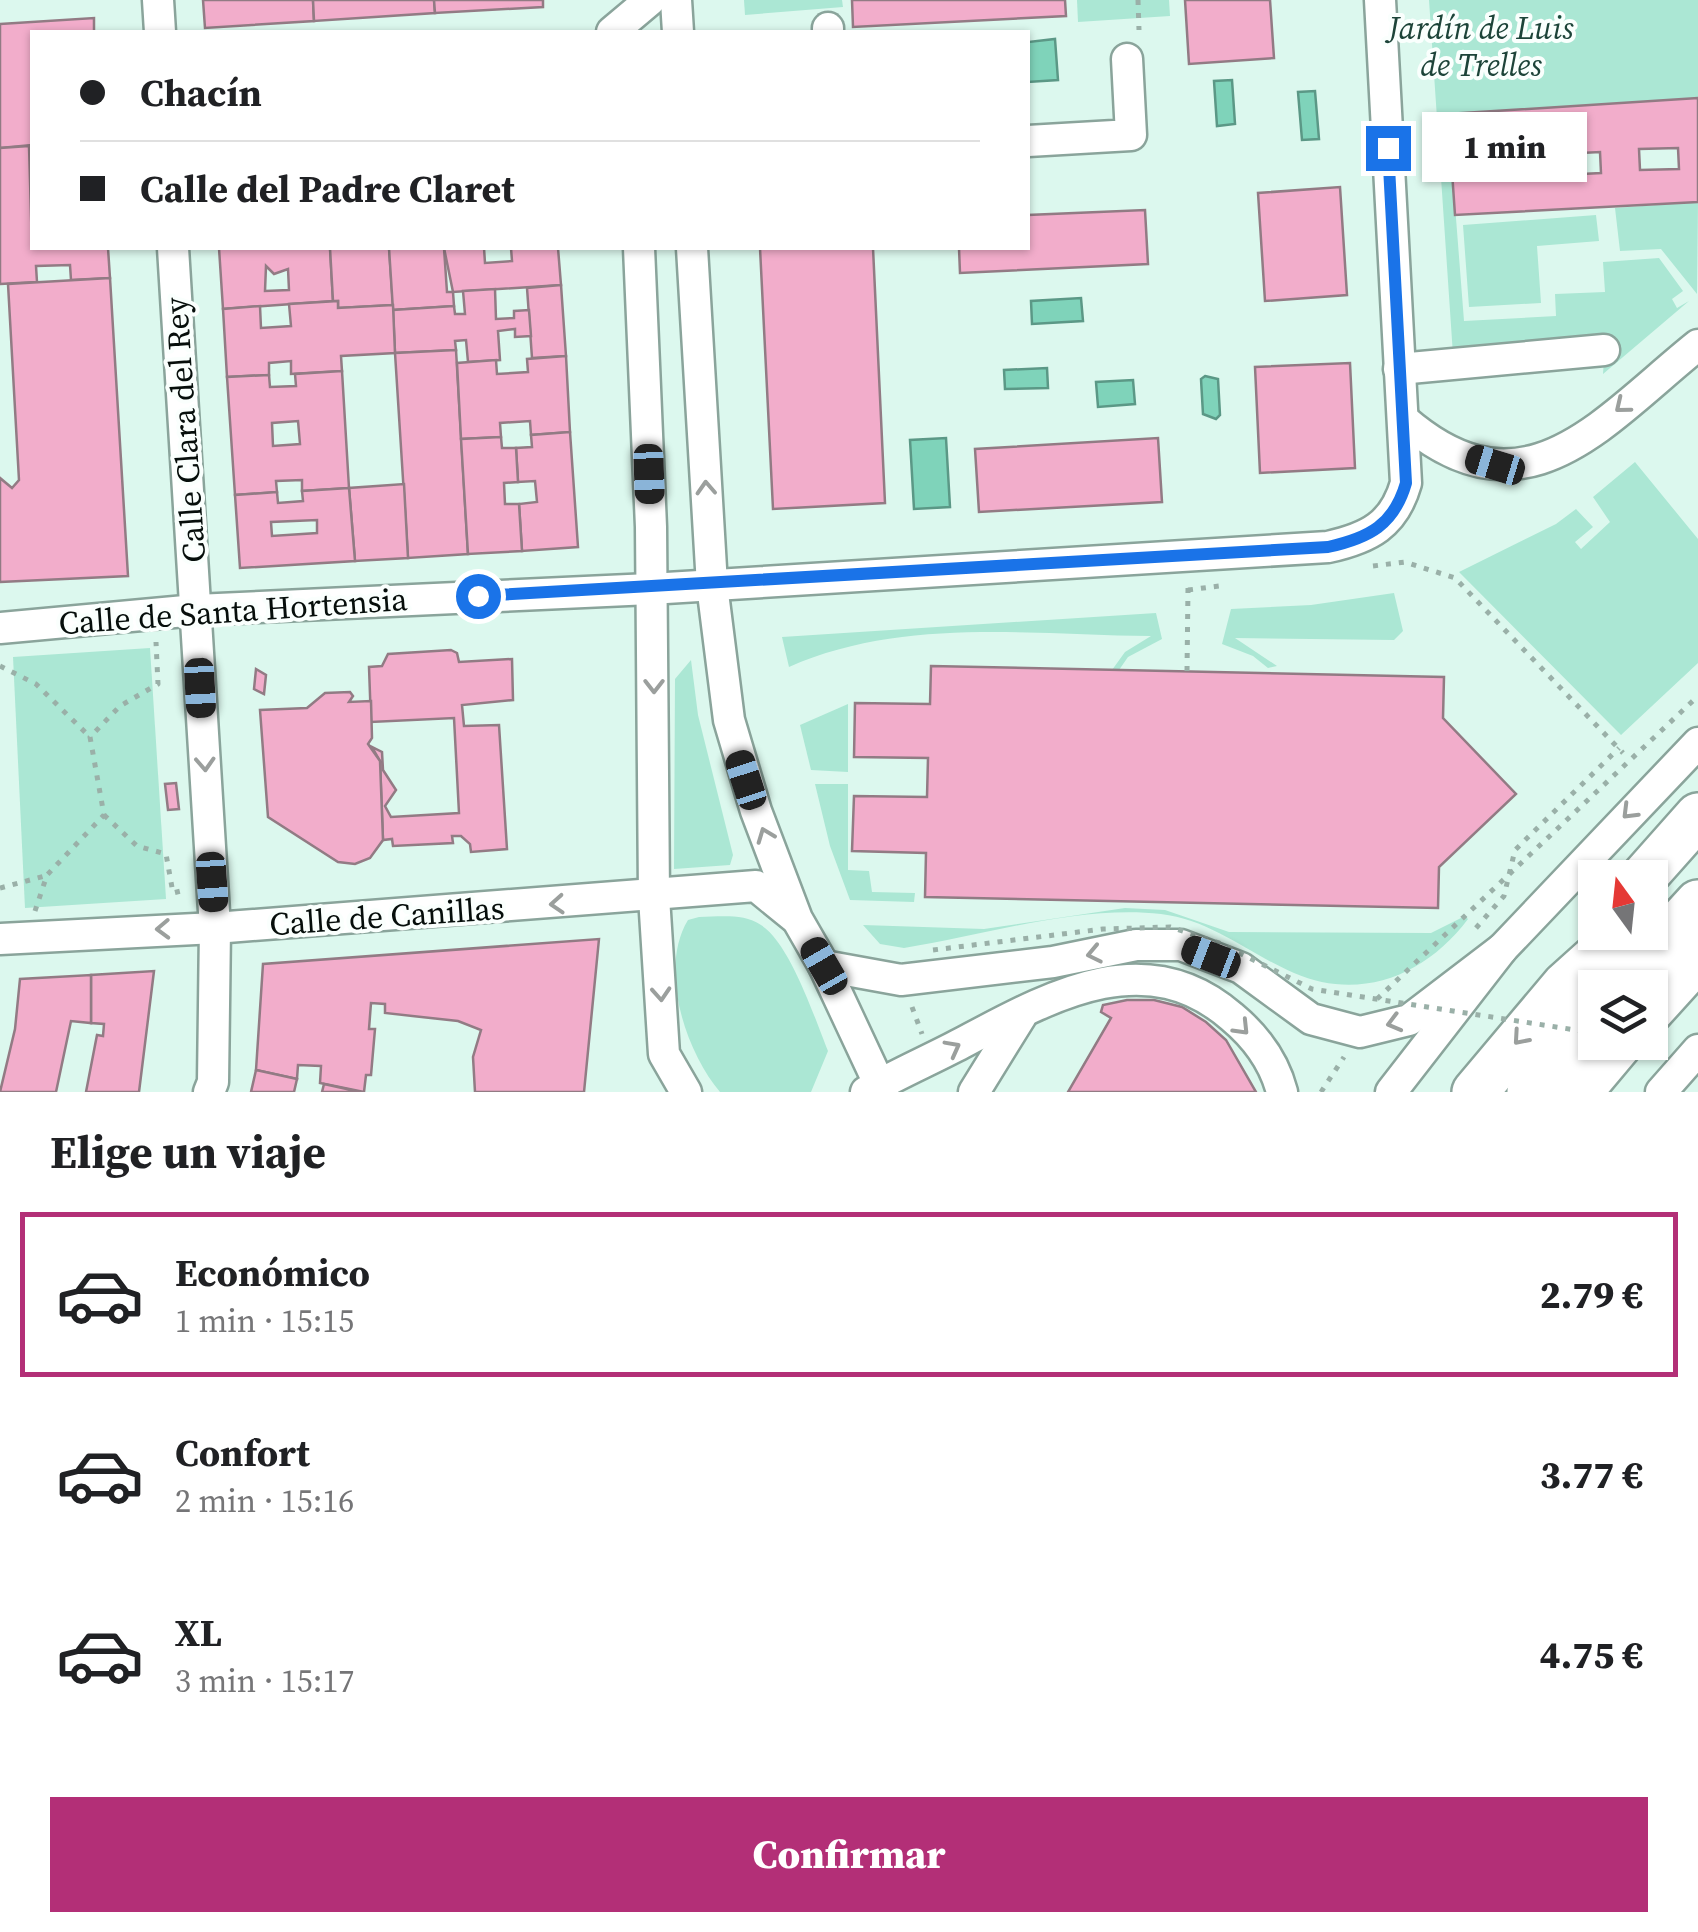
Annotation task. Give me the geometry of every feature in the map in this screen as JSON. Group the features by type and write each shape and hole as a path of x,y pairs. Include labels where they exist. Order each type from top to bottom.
{"highway":[{"path":"1659,860 1698,816"},
{"path":"1668,884 1698,852"},
{"path":"1637,970 1698,904"},
{"path":"1668,991 1698,958"},
{"path":"1475,1092 1578,1002"},
{"path":"1530,1092 1578,1004"},
{"path":"1579,1092 1606,1060"}],"street":[{"path":"158,0 160,30"},
{"path":"624,22 650,0"},
{"path":"676,0 678,30"},
{"name":"Calle de Santa Hortensia","path":"0,628 196,610 712,585 1328,547 1370,535 1398,508 1406,483 1380,0"},
{"path":"1030,141 1132,135 1127,59"},
{"name":"Calle Clara del Rey","path":"173,250 214,928 212,1082 208,1092"},
{"path":"639,250 650,492 654,897 664,1054 686,1092"},
{"path":"692,250 712,585 736,749 797,919 824,966 876,1090 1025,1010 1096,982 1154,978 1209,997 1246,1029 1276,1068 1282,1092"},
{"path":"1404,420 1424,437 1466,456 1495,465 1521,466 1561,454 1698,345"},
{"path":"1399,369 1604,350"},
{"path":"1391,1092 1502,949 1698,743"},
{"name":"Calle de Canillas","path":"13,938 214,928 654,897 756,886 797,919"},
{"path":"824,966 901,980 1053,962 1136,945 1181,946 1240,968 1310,1018 1360,1032 1409,1020 1502,949"},
{"path":"974,1092 1025,1010"},
{"path":"1660,1092 1698,1050"}],"path":[{"path":"1138,0 1139,30"},
{"path":"1187,672 1189,556"},
{"path":"1454,578 1621,750 1515,850 1515,862"},
{"path":"90,737 120,706 158,684 154,614"},
{"path":"0,666 36,684 90,737 104,815 137,846 166,854"},
{"path":"1377,999 1698,696"},
{"path":"13,938 47,875 104,815"},
{"path":"0,888 47,875"},
{"path":"932,950 1084,931 1170,927 1219,943 1312,989 1578,1030"},
{"path":"1321,1092 1360,1032"}],"green space":[{"path":"744,0 842,0 843,7 745,15"},
{"path":"1077,0 1169,0 1170,16 1078,22"},
{"name":"Jardín de Luis de Trelles","path":"1429,0 1698,0 1698,98 1448,115 1464,321 1556,316 1555,294 1605,292 1603,262 1659,258 1683,291 1672,299 1677,308 1689,301 1603,374 1605,344 1453,355"},
{"path":"1698,202 1697,294 1661,249 1620,251 1615,208"},
{"path":"1596,215 1599,241 1537,246 1541,303 1469,307 1463,225"},
{"path":"1635,462 1698,539 1698,663 1621,735 1459,572 1556,524 1576,509 1593,527 1575,542 1581,549 1610,522 1593,497"},
{"path":"1394,593 1403,631 1394,640 1235,638 1277,666 1268,668 1253,656 1222,644 1231,609 1311,605"},
{"path":"1156,613 1162,639 1128,657 1119,670 1112,670 1125,652 1151,636 1013,632 921,635 832,651 789,667 782,637"},
{"path":"150,648 166,899 25,908 13,657"},
{"path":"691,660 698,715 733,855 730,865 674,869 675,679"},
{"path":"848,704 848,772 811,770 800,725"},
{"path":"815,784 848,784 848,870 869,871 872,892 915,893 914,902 850,900 830,846"},
{"path":"1125,908 1165,910 1229,932 1431,933 1465,916 1468,919 1433,955 1412,968 1390,978 1344,985 1294,973 1214,930 1180,917 1129,912 1065,917"},
{"path":"731,916 754,921 772,934 782,948 828,1051 811,1092 720,1092 708,1075 687,1033 676,985 679,940 688,920"},
{"path":"1062,917 904,948 880,944 863,925 984,929"}],"shaded area":[{"path":"1055,39 1058,80 1030,82 1030,42"},
{"path":"1232,80 1235,124 1217,126 1214,81"},
{"path":"1315,91 1319,139 1302,140 1298,92"},
{"path":"1081,298 1083,321 1032,324 1031,301"},
{"path":"1047,368 1048,388 1005,389 1004,370"},
{"path":"1201,379 1218,379 1220,415 1216,419 1203,414"},
{"path":"1133,380 1135,404 1098,407 1096,382"},
{"path":"946,438 950,507 914,509 910,440"}],"building":[{"path":"203,0 313,0 314,21 205,28"},
{"path":"313,0 434,0 435,13 314,21"},
{"path":"434,0 543,0 543,7 435,13"},
{"path":"852,0 1065,0 1066,16 853,27"},
{"path":"1185,0 1270,0 1274,58 1189,64"},
{"path":"94,18 94,30 30,30 30,145 0,148 0,24"},
{"path":"1698,98 1698,202 1455,215 1448,114","holes":["1678,148 1679,169 1640,170 1639,149","1600,152 1601,173 1562,175 1561,154","1517,156 1518,177 1479,179 1478,157"]},
{"path":"29,146 30,250 108,250 110,278 71,280 70,265 36,266 37,282 0,284 0,148"},
{"path":"1340,187 1347,295 1265,301 1258,193"},
{"path":"1145,210 1148,264 960,273 959,250 1030,250 1030,215"},
{"path":"219,250 330,250 333,301 223,309","holes":["266,266 274,274 288,269 289,290 265,291"]},
{"path":"330,250 389,250 393,305 338,308 338,301 333,301"},
{"path":"389,250 444,250 447,292 453,292 454,306 393,310"},
{"path":"444,250 484,250 485,263 512,261 511,250 558,250 561,285 453,292"},
{"path":"760,250 873,250 885,503 773,509"},
{"path":"110,278 128,576 0,582 0,478 12,488 19,480 8,284"},
{"path":"561,285 566,356 532,358 527,288"},
{"path":"495,289 496,319 514,318 514,311 529,310 531,336 515,337 515,329 498,331 500,360 468,362 466,340 455,341 456,350 395,353 393,310 454,306 455,314 465,314 463,291"},
{"path":"338,301 338,308 393,305 395,353 341,356 342,371 291,374 291,361 269,363 269,375 227,377 223,309 260,306 261,328 291,326 289,304"},
{"path":"456,350 468,554 408,558 395,353"},
{"path":"566,356 570,432 531,435 530,421 500,423 501,437 461,439 457,363 496,360 497,374 528,372 527,359"},
{"path":"1350,363 1355,468 1260,473 1255,367"},
{"path":"342,371 349,488 302,491 302,480 276,481 277,492 235,495 227,377 269,375 270,387 296,386 295,374","holes":["298,421 300,444 273,446 272,423"]},
{"path":"570,432 578,547 522,551 519,504 537,502 535,481 518,482 516,448 532,447 531,435"},
{"path":"501,437 502,448 516,448 518,482 504,483 505,504 519,504 522,551 468,554 461,439"},
{"path":"1158,438 1162,502 979,512 975,449"},
{"path":"404,484 408,558 355,561 349,488"},
{"path":"349,488 355,561 240,568 235,495 277,492 278,503 303,501 302,491","holes":["317,520 317,533 272,536 271,522"]},
{"path":"451,650 457,653 459,662 512,659 513,700 462,705 464,726 499,725 507,849 471,852 470,844 461,836 452,836 453,843 393,846 392,839 383,840 380,761 372,747 382,752 383,770 396,790 385,806 391,817 459,813 454,718 371,722 369,667 382,666 388,654"},
{"path":"931,666 1444,677 1443,718 1516,794 1439,867 1438,908 925,897 926,853 852,851 854,796 927,797 928,758 854,757 855,703 930,704"},
{"path":"256,669 266,675 264,694 254,689"},
{"path":"350,692 353,696 349,702 371,701 372,738 368,744 380,761 383,840 370,858 355,864 338,862 268,817 260,710 307,708 325,693"},
{"path":"176,783 179,809 168,810 165,784"},
{"path":"599,939 584,1092 475,1092 473,1057 481,1030 458,1021 385,1013 385,1004 371,1003 369,1029 375,1029 371,1075 366,1075 364,1092 320,1083 321,1066 298,1065 297,1079 256,1070 263,964"},
{"path":"154,971 139,1092 86,1092 97,1035 103,1036 104,1024 91,1023 91,975"},
{"path":"91,975 91,1023 71,1021 56,1092 0,1092 15,1029 20,979"},
{"path":"1154,1000 1182,1007 1206,1022 1226,1040 1256,1092 1068,1092 1111,1018 1101,1012 1103,1005"},
{"path":"256,1070 297,1079 294,1092 251,1092"},
{"path":"324,1084 360,1092 322,1092"}],"route":[{"path":"478,596 1328,547 1370,535 1398,508 1406,483 1388,148"}]}
